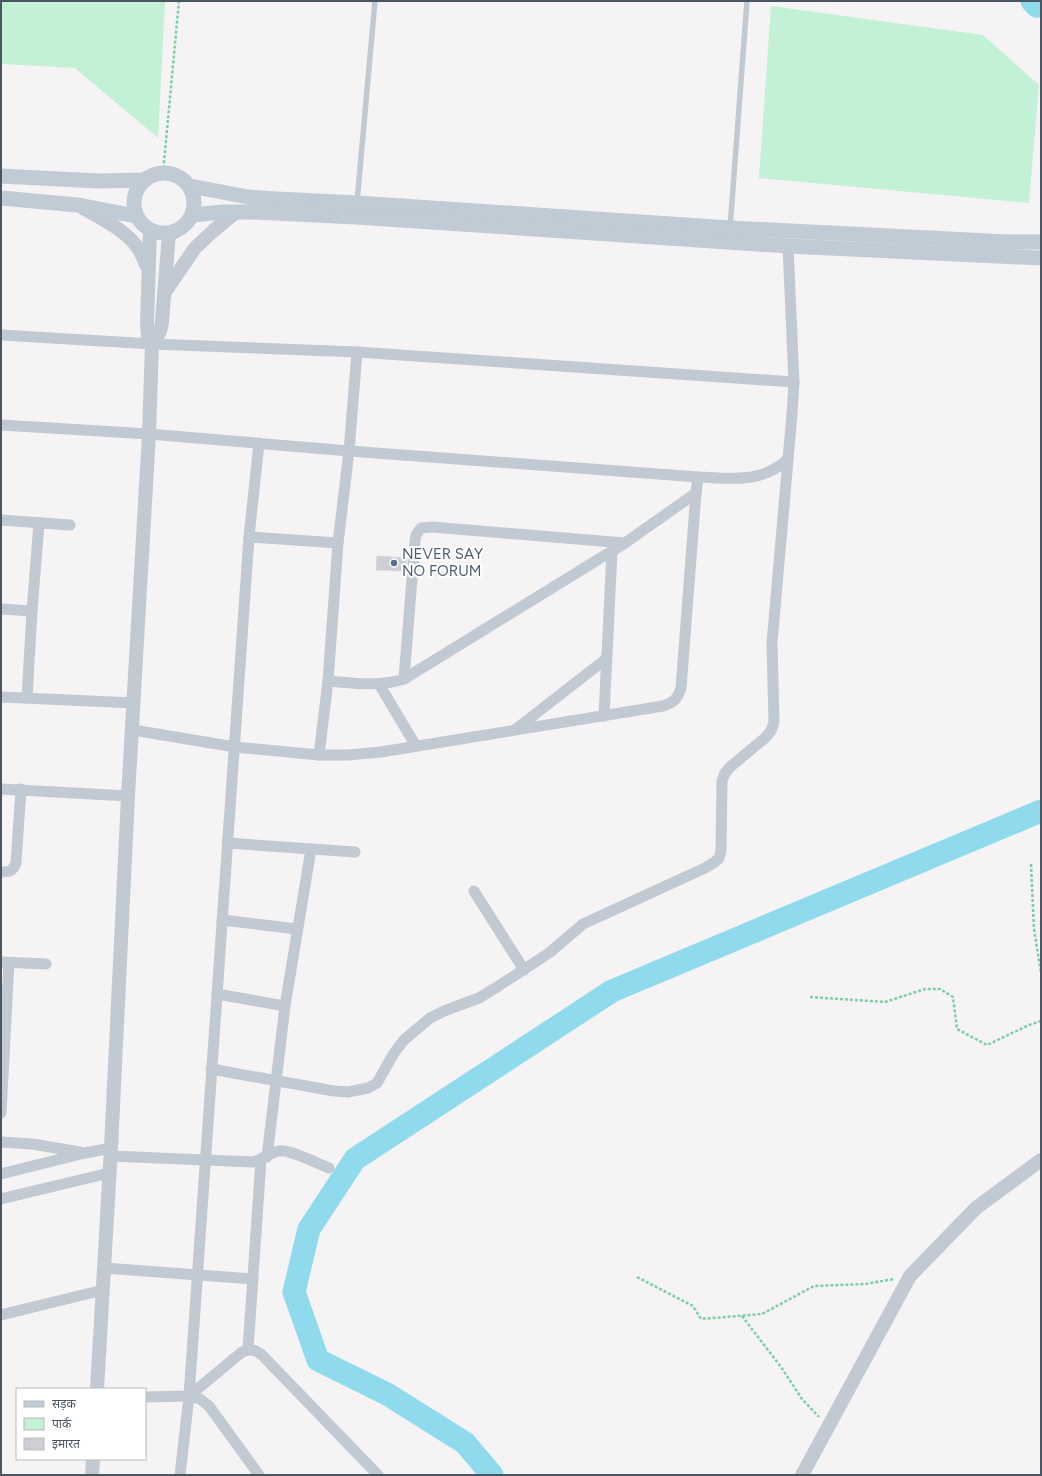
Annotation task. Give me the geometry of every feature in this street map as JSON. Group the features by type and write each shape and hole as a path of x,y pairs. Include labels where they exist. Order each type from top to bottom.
{"main road":[{"path":"163,173 173,174 190,186 194,196 195,206 192,215 186,224 178,230 169,233 159,233 150,230 142,224 136,216 134,196 138,187 145,180 153,175 163,173"},
{"path":"1,176 98,181 145,180"},
{"path":"190,186 248,197 730,228 1008,242 1041,242"},
{"path":"1,198 78,205 136,216"},
{"path":"192,215 236,212 356,217 788,246 1041,258"}],"street":[{"path":"78,205 112,225 132,241 149,271"},
{"path":"164,292 195,248 236,212"},
{"path":"97,1388 111,1152 128,796 149,434 152,344 147,330 150,230"},
{"path":"152,344 158,338 161,331 169,233"},
{"path":"212,1069 334,1091 348,1092 368,1088 377,1083 394,1053 404,1040 430,1018 479,998 550,952 583,924 705,868 719,858 721,845 722,781 725,773 730,767 766,738 771,731 774,722 772,643 794,382 788,246"},
{"path":"1,335 152,344 358,352 794,382"},
{"path":"319,755 328,682 338,543 349,451 358,352"},
{"path":"1,425 149,434 349,451 698,477 745,479 776,469 787,460"},
{"path":"180,1475 189,1396 196,1276 249,537 259,443"},
{"path":"133,730 235,746 319,755 368,753 604,716 663,706 672,703 678,697 681,688 698,477"},
{"path":"328,682 379,684 392,683 404,679 625,543 696,493"},
{"path":"1,520 70,525"},
{"path":"27,698 39,523"},
{"path":"404,679 415,541 416,535 421,528 432,527 625,543"},
{"path":"249,537 338,543"},
{"path":"604,716 612,551"},
{"path":"1,610 32,611"},
{"path":"514,730 606,659"},
{"path":"379,684 416,746"},
{"path":"1,697 134,703"},
{"path":"1,789 128,796"},
{"path":"1,872 11,871 16,863 21,789"},
{"path":"227,843 355,852"},
{"path":"248,1349 264,1158 276,1080 285,1006 311,849"},
{"path":"474,891 524,970"},
{"path":"222,920 297,929"},
{"path":"1,1112 5,962 46,964"},
{"path":"217,994 285,1006"},
{"path":"1,1142 32,1144 85,1152 111,1152 205,1160 253,1162 278,1151 284,1151 329,1168"},
{"path":"1,1174 85,1152"},
{"path":"802,1475 910,1276 976,1208 1041,1160"},
{"path":"1,1199 109,1173"},
{"path":"104,1268 196,1276 253,1279"},
{"path":"1,1315 103,1290"},
{"path":"189,1396 242,1352 248,1349 255,1350 262,1355 378,1475"},
{"path":"146,1396 189,1396 200,1399 209,1406 255,1472"},
{"path":"92,1460 92,1475"}],"lane":[{"path":"357,203 375,1"},
{"path":"730,228 747,1"}],"path":[{"path":"163,173 179,1"},
{"path":"1031,864 1034,929 1041,973"},
{"path":"810,997 885,1002 925,988 940,988 953,997 957,1029 987,1045 1029,1025 1041,1021"},
{"path":"637,1277 693,1306 702,1319 762,1314 814,1286 865,1284 910,1276"},
{"path":"742,1316 781,1367 802,1399 829,1427"}],"green space":[{"path":"1,1 165,1 158,138 75,68 1,64"},
{"path":"771,6 983,35 1039,85 1029,203 759,178"}],"building":[{"path":"377,556 407,558 406,571 376,570"}],"waterway":[{"path":"1032,1 1037,6 1041,6"},
{"path":"492,1475 465,1443 387,1394 318,1360 294,1292 309,1229 355,1159 612,991 1041,811"}],"place":[{"name":"NEVER SAY NO FORUM","path":"394,563"}]}
